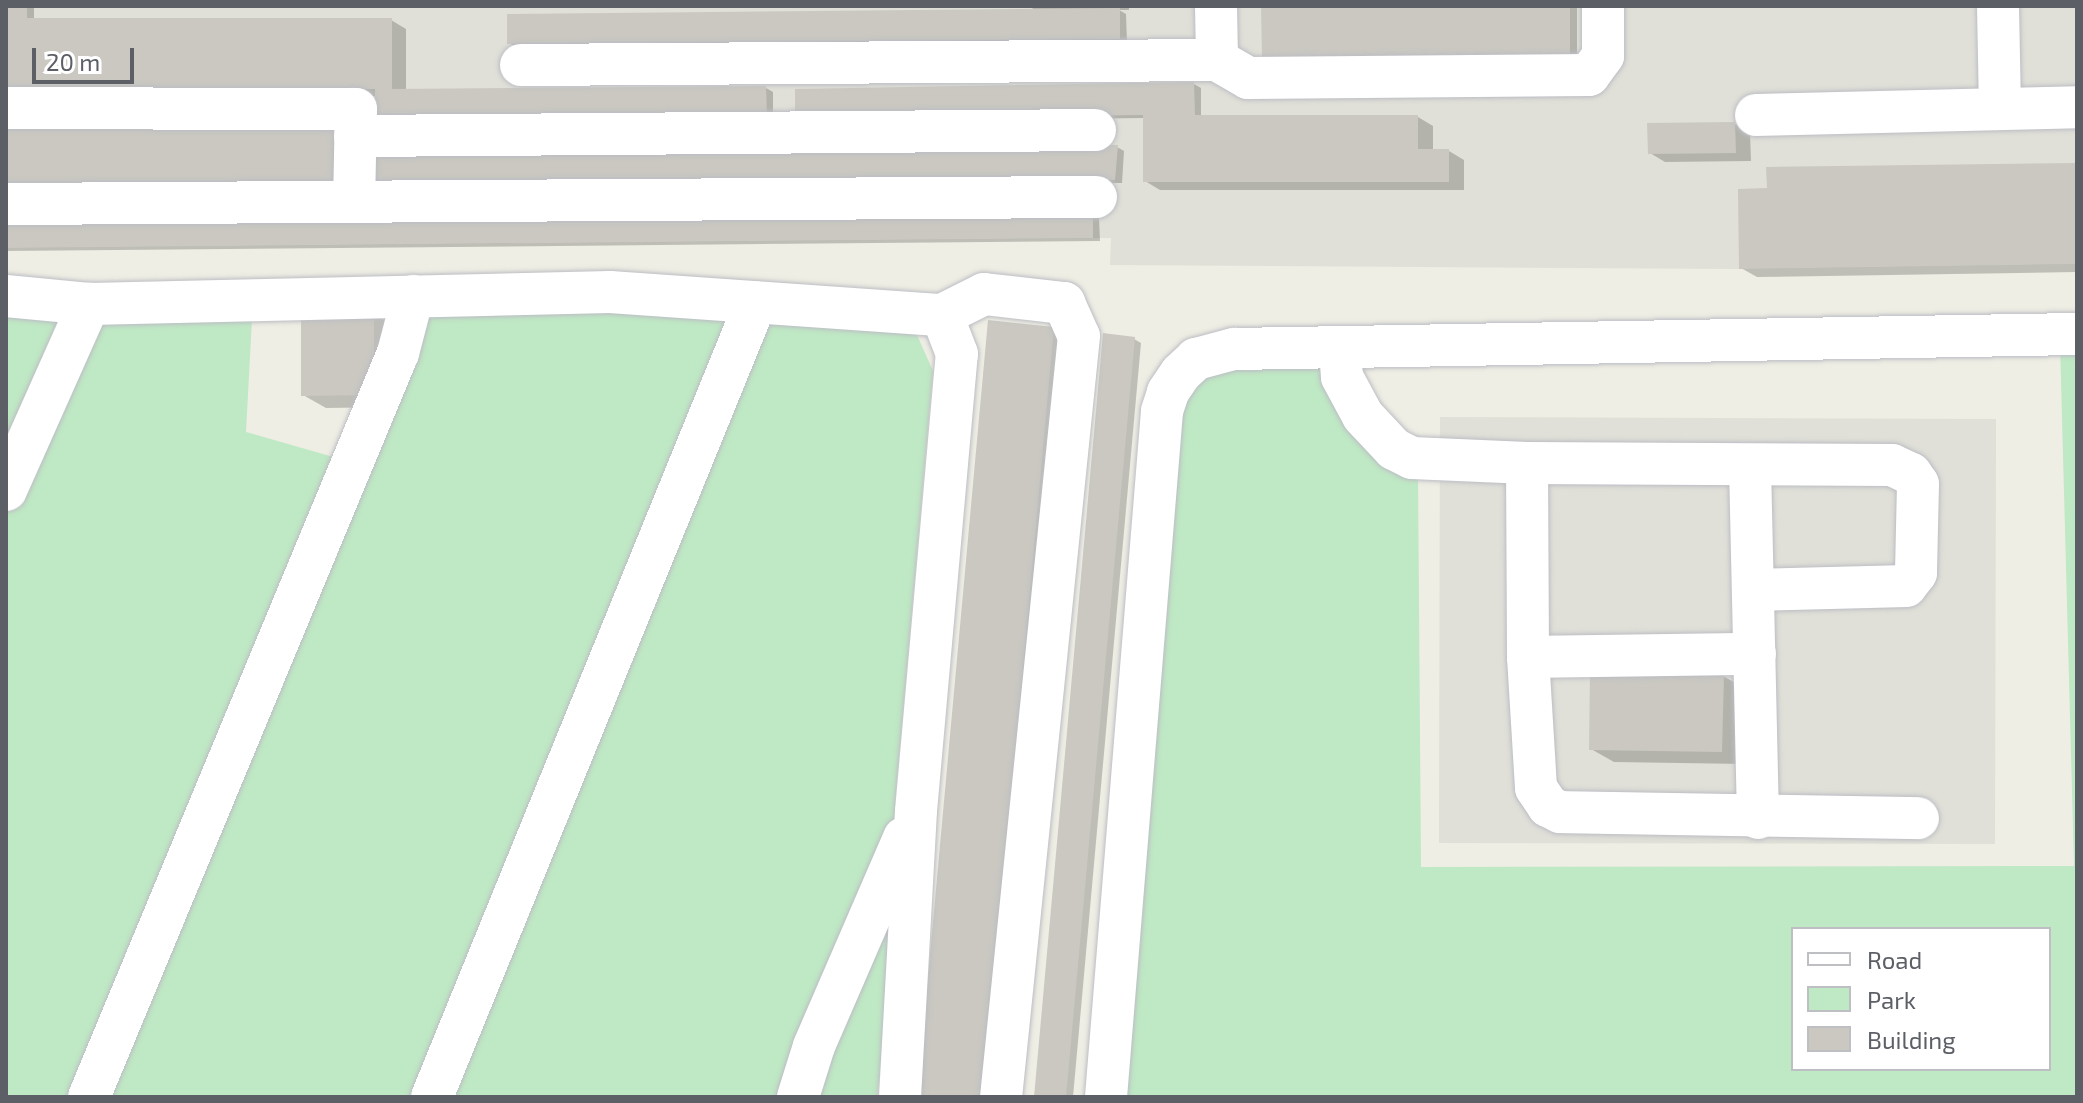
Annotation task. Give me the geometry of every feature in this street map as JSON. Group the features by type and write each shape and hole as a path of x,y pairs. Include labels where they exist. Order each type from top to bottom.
{"lane":[{"path":"1216,6 1217,60"},
{"path":"521,65 1217,60 1248,78 1589,75 1603,56 1603,6"},
{"path":"1998,6 2000,109"},
{"path":"776,64 776,132"},
{"path":"1756,115 2077,107"},
{"path":"6,108 356,109 354,201"},
{"path":"355,136 1095,130"},
{"path":"6,204 1096,197"},
{"path":"6,296 89,304 610,292 942,315 984,294 1064,303 1079,336 1001,1097"},
{"path":"89,1097 398,353 413,296"},
{"path":"432,1097 756,302"},
{"path":"6,490 89,304"},
{"path":"900,1097 916,811 957,354 942,315"},
{"path":"1106,1097 1162,411 1168,392 1196,359 1217,352 2077,334"},
{"path":"1340,349 1342,377 1363,416 1394,449 1412,458 1431,462 1892,465 1903,467 1918,484 1916,573 1906,586 1753,590"},
{"path":"1527,463 1528,657 1536,788 1548,806 1560,812 1758,818 1918,818"},
{"path":"1750,466 1758,818"},
{"path":"1528,657 1755,654"},
{"path":"798,1097 814,1046 916,811"}],"shaded area":[{"path":"6,6 2077,6 2077,264 1739,269 1110,265 1111,238 6,248"},
{"path":"1440,417 1996,419 1995,844 1439,843"}],"green space":[{"path":"602,307 917,335 933,371 895,803 901,905 877,1097 6,1097 6,314 252,319 246,432 365,466 427,311"},
{"path":"2060,343 2077,343 2077,1097 1114,1097 1173,412 1196,372 1321,356 1418,471 1421,867 2074,866"}],"building":[{"path":"6,6 27,6 27,18 392,18 392,89 766,86 767,116 375,121 375,89 6,88"},
{"path":"1261,6 1570,6 1570,56 1262,59"},
{"path":"1120,8 1120,39 507,44 507,14"},
{"path":"1194,82 1195,115 1418,115 1418,149 1449,149 1449,182 1143,182 1143,115 795,119 795,89"},
{"path":"1735,122 1736,153 1648,154 1647,123"},
{"path":"342,123 343,184 6,187 6,126"},
{"path":"1118,145 1115,180 370,184 370,152"},
{"path":"2077,163 2077,264 1739,269 1738,189 1767,188 1766,167"},
{"path":"1093,212 1093,238 6,248 6,223"},
{"path":"374,312 374,395 301,396 301,313"},
{"path":"988,320 1054,327 984,1097 917,1097"},
{"path":"1103,333 1135,337 1066,1097 1034,1097"},
{"path":"1590,672 1724,674 1722,752 1589,750"}]}
